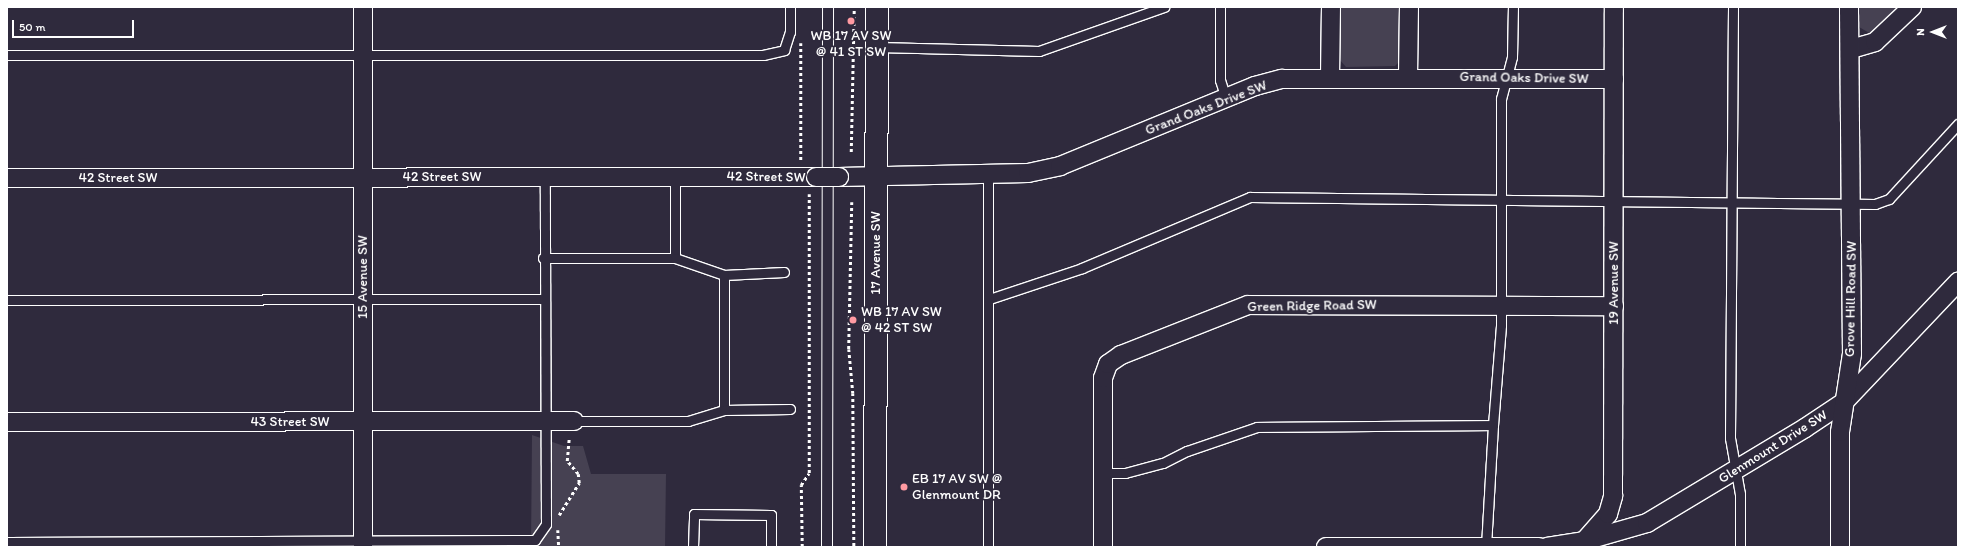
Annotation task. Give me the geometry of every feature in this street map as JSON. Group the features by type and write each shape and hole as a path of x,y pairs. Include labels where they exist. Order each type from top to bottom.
{"main road":[{"name":"17 Avenue SW","path":"875,547 877,7"}],"street":[{"name":"15 Avenue SW","path":"363,7 363,545"},
{"path":"1330,77 1331,7"},
{"path":"1408,77 1409,7"},
{"name":"19 Avenue SW","path":"1582,544 1608,514 1614,496 1614,7"},
{"name":"Grove Hill Road SW","path":"1840,547 1840,432 1852,354 1851,50 1849,7"},
{"path":"1851,50 1875,42 1912,7"},
{"name":"Grand Oaks Drive SW","path":"876,177 1028,173 1060,166 1226,98 1282,80 1330,77 1614,79"},
{"name":"42 Street SW","path":"7,178 545,176 876,177"},
{"name":"Glenmount Drive SW","path":"1547,547 1582,544 1647,523 1736,470 1844,402 1957,286"},
{"name":"Green Ridge Road SW","path":"1103,547 1103,378 1108,364 1121,356 1248,305 1501,304 1614,306"},
{"name":"43 Street SW","path":"7,422 574,421"},
{"path":"1326,547 1486,545 1539,547"}],"lane":[{"path":"7,55 763,55 784,50 790,32 790,7"},
{"path":"877,47 1039,51 1164,7"},
{"path":"1220,7 1220,80 1226,98"},
{"path":"1486,545 1501,304 1501,99 1512,57 1513,7"},
{"path":"1733,7 1730,438 1740,494 1740,547"},
{"path":"989,299 1082,268 1250,197 1732,200 1852,202 1875,204 1889,199 1958,124"},
{"path":"988,174 988,547"},
{"path":"7,542 363,545 535,540 546,524 543,258 545,176"},
{"path":"676,176 676,258"},
{"path":"543,258 676,258 724,275 784,272"},
{"path":"724,275 724,410"},
{"path":"7,300 544,298"},
{"path":"574,421 688,421 724,410 790,409"},
{"path":"1103,473 1125,473 1163,463 1186,451 1256,427 1493,425"},
{"path":"693,547 694,514 771,514 771,547"}],"path":[{"path":"852,152 854,7"},
{"path":"800,38 801,162"},
{"path":"802,547 801,485 809,473 809,194"},
{"path":"852,202 849,349 853,393 854,547"},
{"path":"559,547 559,516 579,483 578,474 567,461 566,447 574,421"}],"shaded area":[{"path":"1340,7 1401,7 1400,61 1395,66 1346,67 1339,59"},
{"path":"1857,7 1901,7 1871,34 1859,27"},
{"path":"532,435 564,446 583,446 591,474 666,474 665,547 531,547"}],"tram line":[{"path":"821,547 822,7"},
{"path":"832,547 833,7"}],"place":[{"name":"WB 17 AV SW @ 41 ST SW","path":"851,21"},
{"name":"WB 17 AV SW @ 42 ST SW","path":"853,320"},
{"name":"EB 17 AV SW @ Glenmount DR","path":"904,487"}]}
